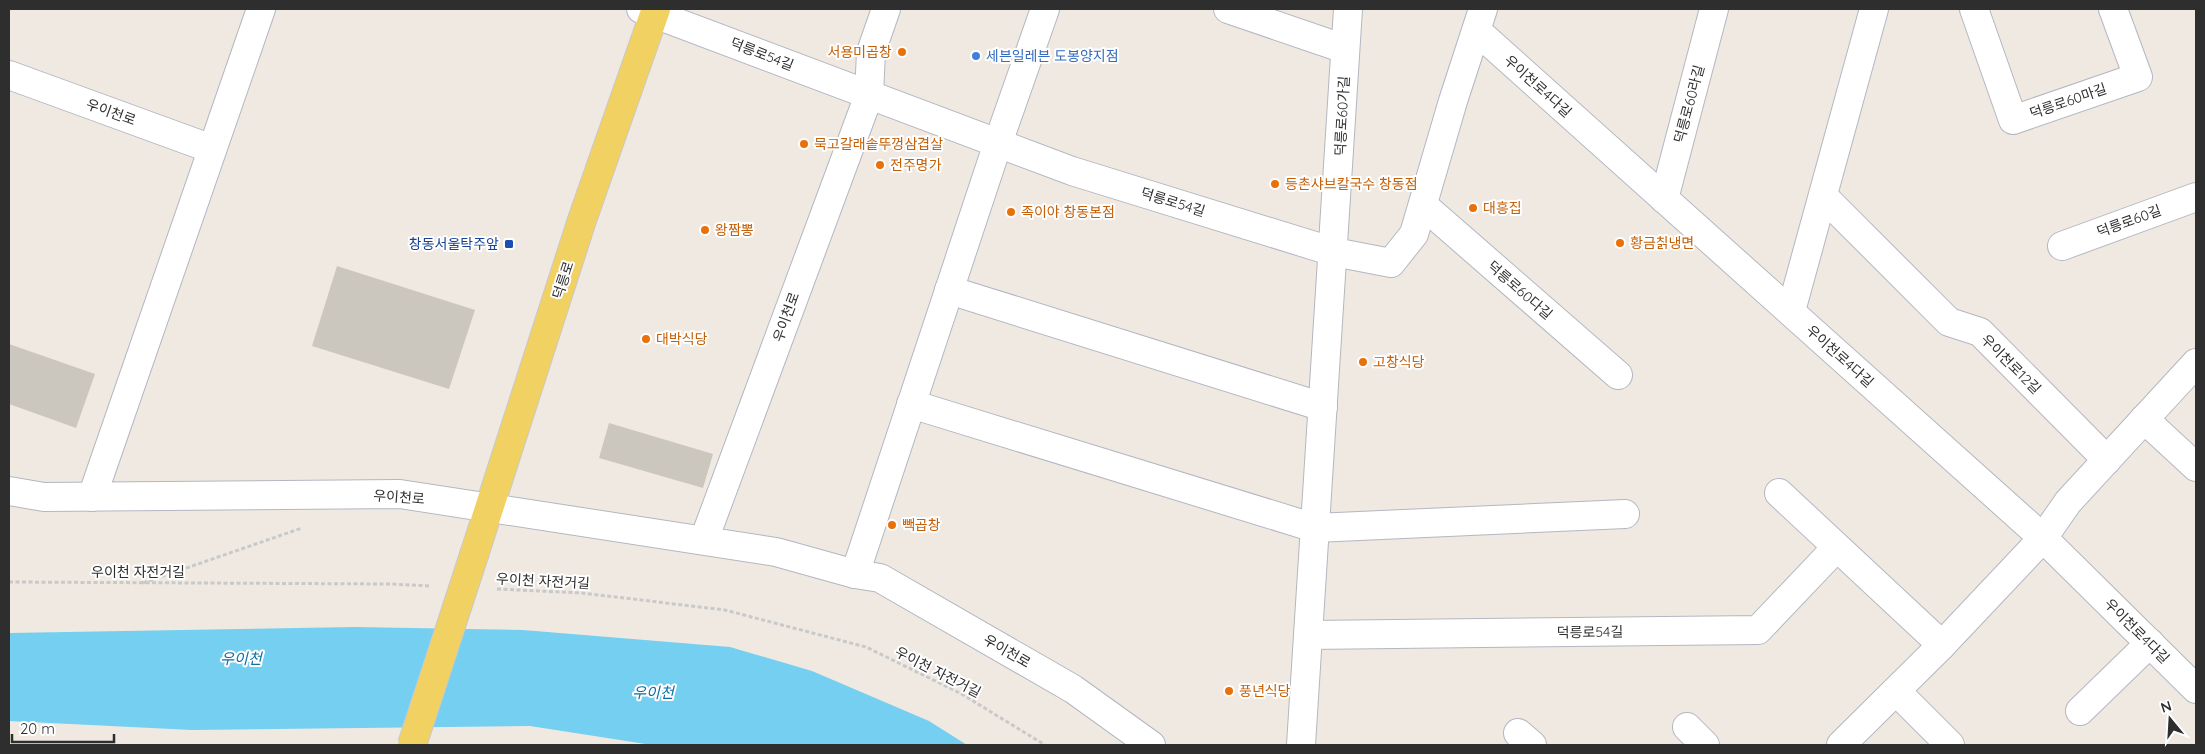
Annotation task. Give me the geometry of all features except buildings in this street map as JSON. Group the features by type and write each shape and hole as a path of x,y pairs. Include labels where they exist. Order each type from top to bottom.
{"main road":[{"name":"덕릉로","path":"412,745 650,10"}],"street":[{"path":"92,497 261,9"},
{"path":"869,94 871,52 886,9"},
{"path":"855,574 998,143 1045,9"},
{"path":"1228,9 1345,48"},
{"name":"덕릉로60가길","path":"1334,252 1348,9"},
{"name":"덕릉로60라길","path":"1664,199 1714,9"},
{"path":"1791,312 1874,9"},
{"name":"덕릉로60마길","path":"1974,9 2013,120 2138,76 2113,9"},
{"name":"덕릉로54길","path":"650,10 1072,171 1334,252"},
{"path":"1301,745 1334,252 1391,263 1414,234 1453,101 1480,20"},
{"name":"우이천로4다길","path":"1480,20 1664,199 2043,538 2196,690"},
{"name":"우이천로","path":"9,75 212,149"},
{"name":"우이천로","path":"704,540 869,94"},
{"name":"우이천로12길","path":"1822,196 1949,322 1980,332 2107,460"},
{"name":"덕릉로60길","path":"2062,246 2196,197"},
{"name":"덕릉로60다길","path":"1423,205 1618,375"},
{"path":"950,290 1323,407"},
{"path":"1841,745 1942,645 2043,538 2068,502 2196,363"},
{"path":"911,404 1315,528 1625,514"},
{"path":"2144,419 2196,467"},
{"name":"우이천로","path":"9,491 44,496 92,497 400,494 776,552 855,574 880,578 1073,689 1151,745"},
{"path":"1779,494 1942,645"},
{"name":"덕릉로54길","path":"1308,635 1758,630 1836,548"},
{"path":"2080,711 2150,643"},
{"path":"1896,691 1950,745"}],"path":[{"path":"140,584 307,526"},
{"name":"우이천 자전거길","path":"9,582 390,584 438,586"},
{"name":"우이천 자전거길","path":"496,589 582,593 725,610 866,647 960,693 1045,745"}],"water":[{"name":"우이천","path":"355,627 523,630 730,647 812,671 929,721 967,745 652,745 530,726 192,730 9,721 9,633"}],"place":[{"name":"서용미곱창","path":"902,52"},
{"name":"세븐일레븐 도봉양지점","path":"976,56"},
{"name":"묵고갈래솥뚜껑삼겹살","path":"804,144"},
{"name":"전주명가","path":"880,165"},
{"name":"등촌샤브칼국수 창동점","path":"1275,184"},
{"name":"대흥집","path":"1473,208"},
{"name":"족이야 창동본점","path":"1011,212"},
{"name":"왕짬뽕","path":"705,230"},
{"name":"황금칡냉면","path":"1620,243"},
{"name":"창동서울탁주앞","path":"509,244"},
{"name":"대박식당","path":"646,339"},
{"name":"고창식당","path":"1363,362"},
{"name":"빽곱창","path":"892,525"},
{"name":"풍년식당","path":"1229,691"}]}
